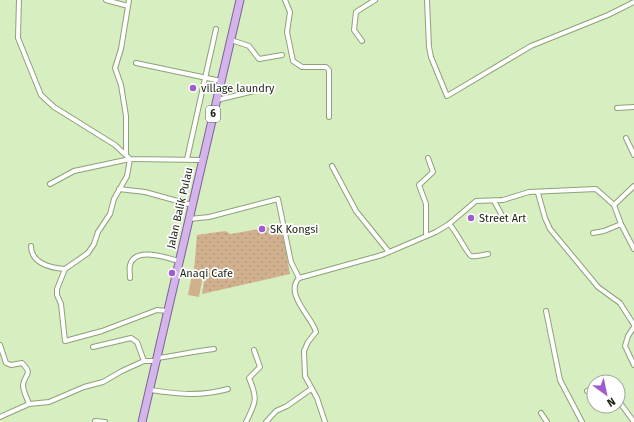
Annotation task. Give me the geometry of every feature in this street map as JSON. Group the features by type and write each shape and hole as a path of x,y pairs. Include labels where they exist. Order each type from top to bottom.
{"main road":[{"name":"Jalan Balik Pulau","path":"142,422 240,0"}],"street":[{"path":"18,0 18,38 41,95 54,107 108,140 130,159 127,176 114,199 108,218 98,232 94,244 88,253 65,269 57,291 62,310 64,338 66,342 102,331 156,310 168,311"},
{"path":"106,0 128,6"},
{"path":"126,154 126,116 121,85 115,68 121,49 129,0"},
{"path":"285,0 290,12 287,32 293,61 302,67 326,67 329,70 329,117"},
{"path":"362,41 354,30 356,12 375,0"},
{"path":"427,0 428,47 447,96 531,46 602,18 634,2"},
{"path":"187,159 216,29"},
{"path":"231,40 248,46 259,59 282,55"},
{"path":"136,63 221,81"},
{"path":"216,101 254,91"},
{"path":"617,108 634,108"},
{"path":"626,138 634,155"},
{"path":"631,147 634,142"},
{"path":"426,236 426,204 419,185 433,172 428,158"},
{"path":"50,184 74,171 130,159 202,160"},
{"path":"332,166 356,211 389,252"},
{"path":"614,205 634,186"},
{"path":"325,422 318,398 311,389 305,376 304,351 308,342 316,332 313,324 301,308 298,300 296,283 300,278 374,258 426,236 450,224 473,202 494,201 523,193 591,188 599,190 614,205 621,224 634,247"},
{"path":"119,189 145,192 192,205"},
{"path":"538,193 544,218 550,229 598,287 620,303 634,326 628,336 625,346 634,365"},
{"path":"189,219 209,217 278,199 291,262 300,278"},
{"path":"494,201 504,219"},
{"path":"450,224 459,234 469,254 472,256 488,254"},
{"path":"593,233 604,231 621,224"},
{"path":"32,246 32,254 36,259 47,265 65,269"},
{"path":"130,278 130,266 134,259 139,256 152,255 179,261"},
{"path":"546,311 560,380 582,422"},
{"path":"93,347 131,338 137,342 144,362"},
{"path":"0,345 6,363 11,365 22,363 28,370 23,387 29,404"},
{"path":"0,416 29,404 55,400 84,387 103,382 122,371 144,362 181,356 191,352 214,349"},
{"path":"246,422 256,400 255,392 249,378 260,369 254,350"},
{"path":"149,390 201,395 228,389"},
{"path":"266,422 276,411 287,406 311,389"},
{"path":"626,411 634,422"},
{"path":"541,414 547,422"},
{"path":"95,420 105,422"}],"shaded area":[{"path":"281,225 290,274 202,294 205,273 194,270 197,235 225,231 231,234"},
{"path":"192,274 203,276 199,297 188,295"}],"place":[{"name":"village laundry","path":"193,88"},
{"name":"Street Art","path":"471,218"},
{"name":"SK Kongsi","path":"262,229"},
{"name":"Anaqi Cafe","path":"172,273"}]}
